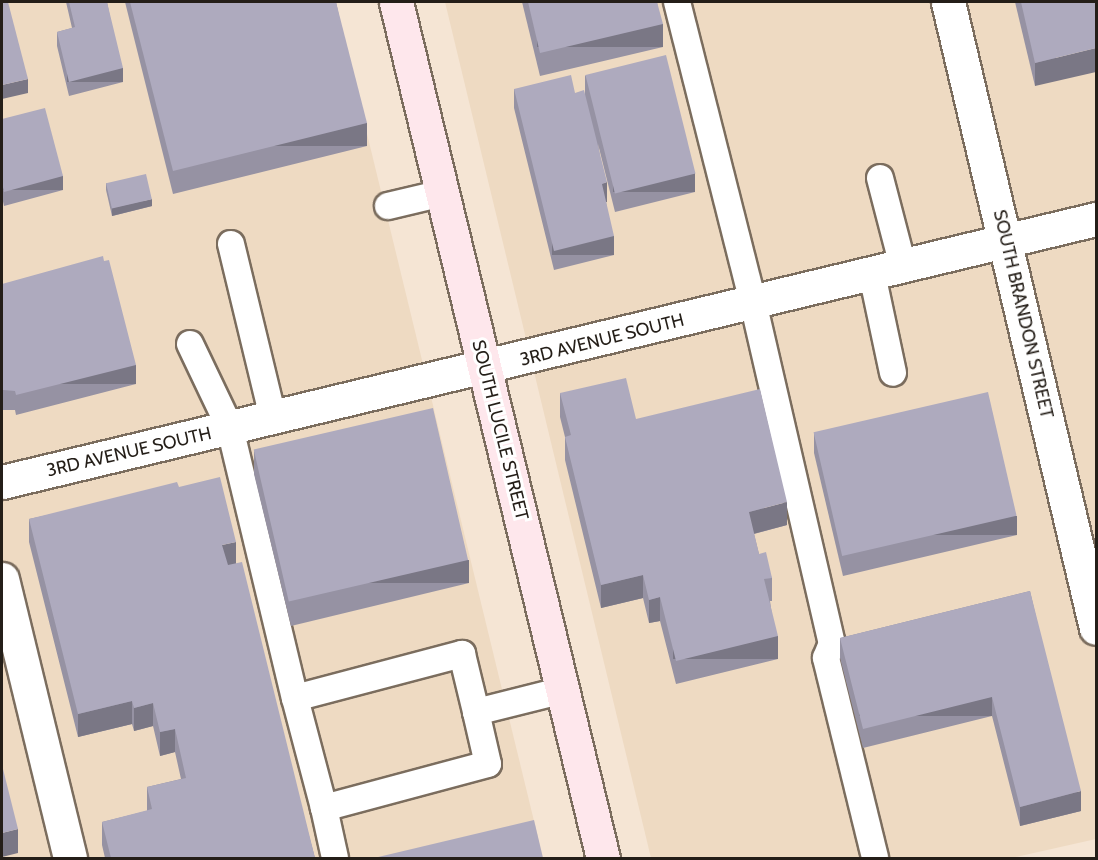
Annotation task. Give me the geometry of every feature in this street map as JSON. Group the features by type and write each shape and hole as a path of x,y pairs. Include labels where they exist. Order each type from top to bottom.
{"street":[{"name":"SOUTH LUCILE STREET","path":"396,2 603,858"},
{"name":"SOUTH BRANDON STREET","path":"948,2 1096,628"},
{"name":"3RD AVENUE SOUTH","path":"2,482 485,369 1096,219"},
{"path":"2,579 70,858"}],"lane":[{"path":"677,2 753,303 832,643 826,658 875,858"},
{"path":"880,178 903,266"},
{"path":"388,206 443,193"},
{"path":"231,244 273,418"},
{"path":"872,273 894,373"},
{"path":"190,344 230,428 335,858"},
{"path":"295,698 462,654 488,764 324,808"},
{"path":"476,712 564,690"}],"shaded area":[{"path":"2,2 335,2 543,858 2,858"},
{"path":"445,2 1096,2 1096,839 1011,858 651,858"}],"building":[{"path":"2,2 8,2 28,79 2,85"},
{"path":"69,2 107,2 123,68 69,82 57,32 75,27"},
{"path":"130,2 336,2 367,123 173,171"},
{"path":"528,2 657,2 663,24 540,53"},
{"path":"1021,2 1096,2 1096,48 1035,63"},
{"path":"666,55 696,173 615,193 585,75"},
{"path":"571,75 575,93 584,90 607,182 602,184 614,236 554,251 514,89"},
{"path":"45,108 63,176 4,192 2,119"},
{"path":"146,174 152,199 112,209 106,183"},
{"path":"103,256 104,261 109,260 136,365 16,395 15,391 3,390 2,284"},
{"path":"626,378 636,419 760,389 787,502 749,512 759,554 766,552 772,578 764,579 778,636 676,661 660,597 649,600 643,575 601,585 565,437 571,435 560,393"},
{"path":"988,392 1017,516 842,556 814,432"},
{"path":"433,408 468,560 289,601 254,449"},
{"path":"220,477 236,542 222,545 228,565 242,562 315,858 111,858 102,822 152,809 147,787 186,778 175,729 160,732 153,703 134,708 132,701 78,714 29,519 177,482 179,487"},
{"path":"1030,591 1081,791 1020,807 992,697 863,729 840,638"},
{"path":"2,765 18,829 2,833"},
{"path":"534,820 543,858 374,858"}]}
